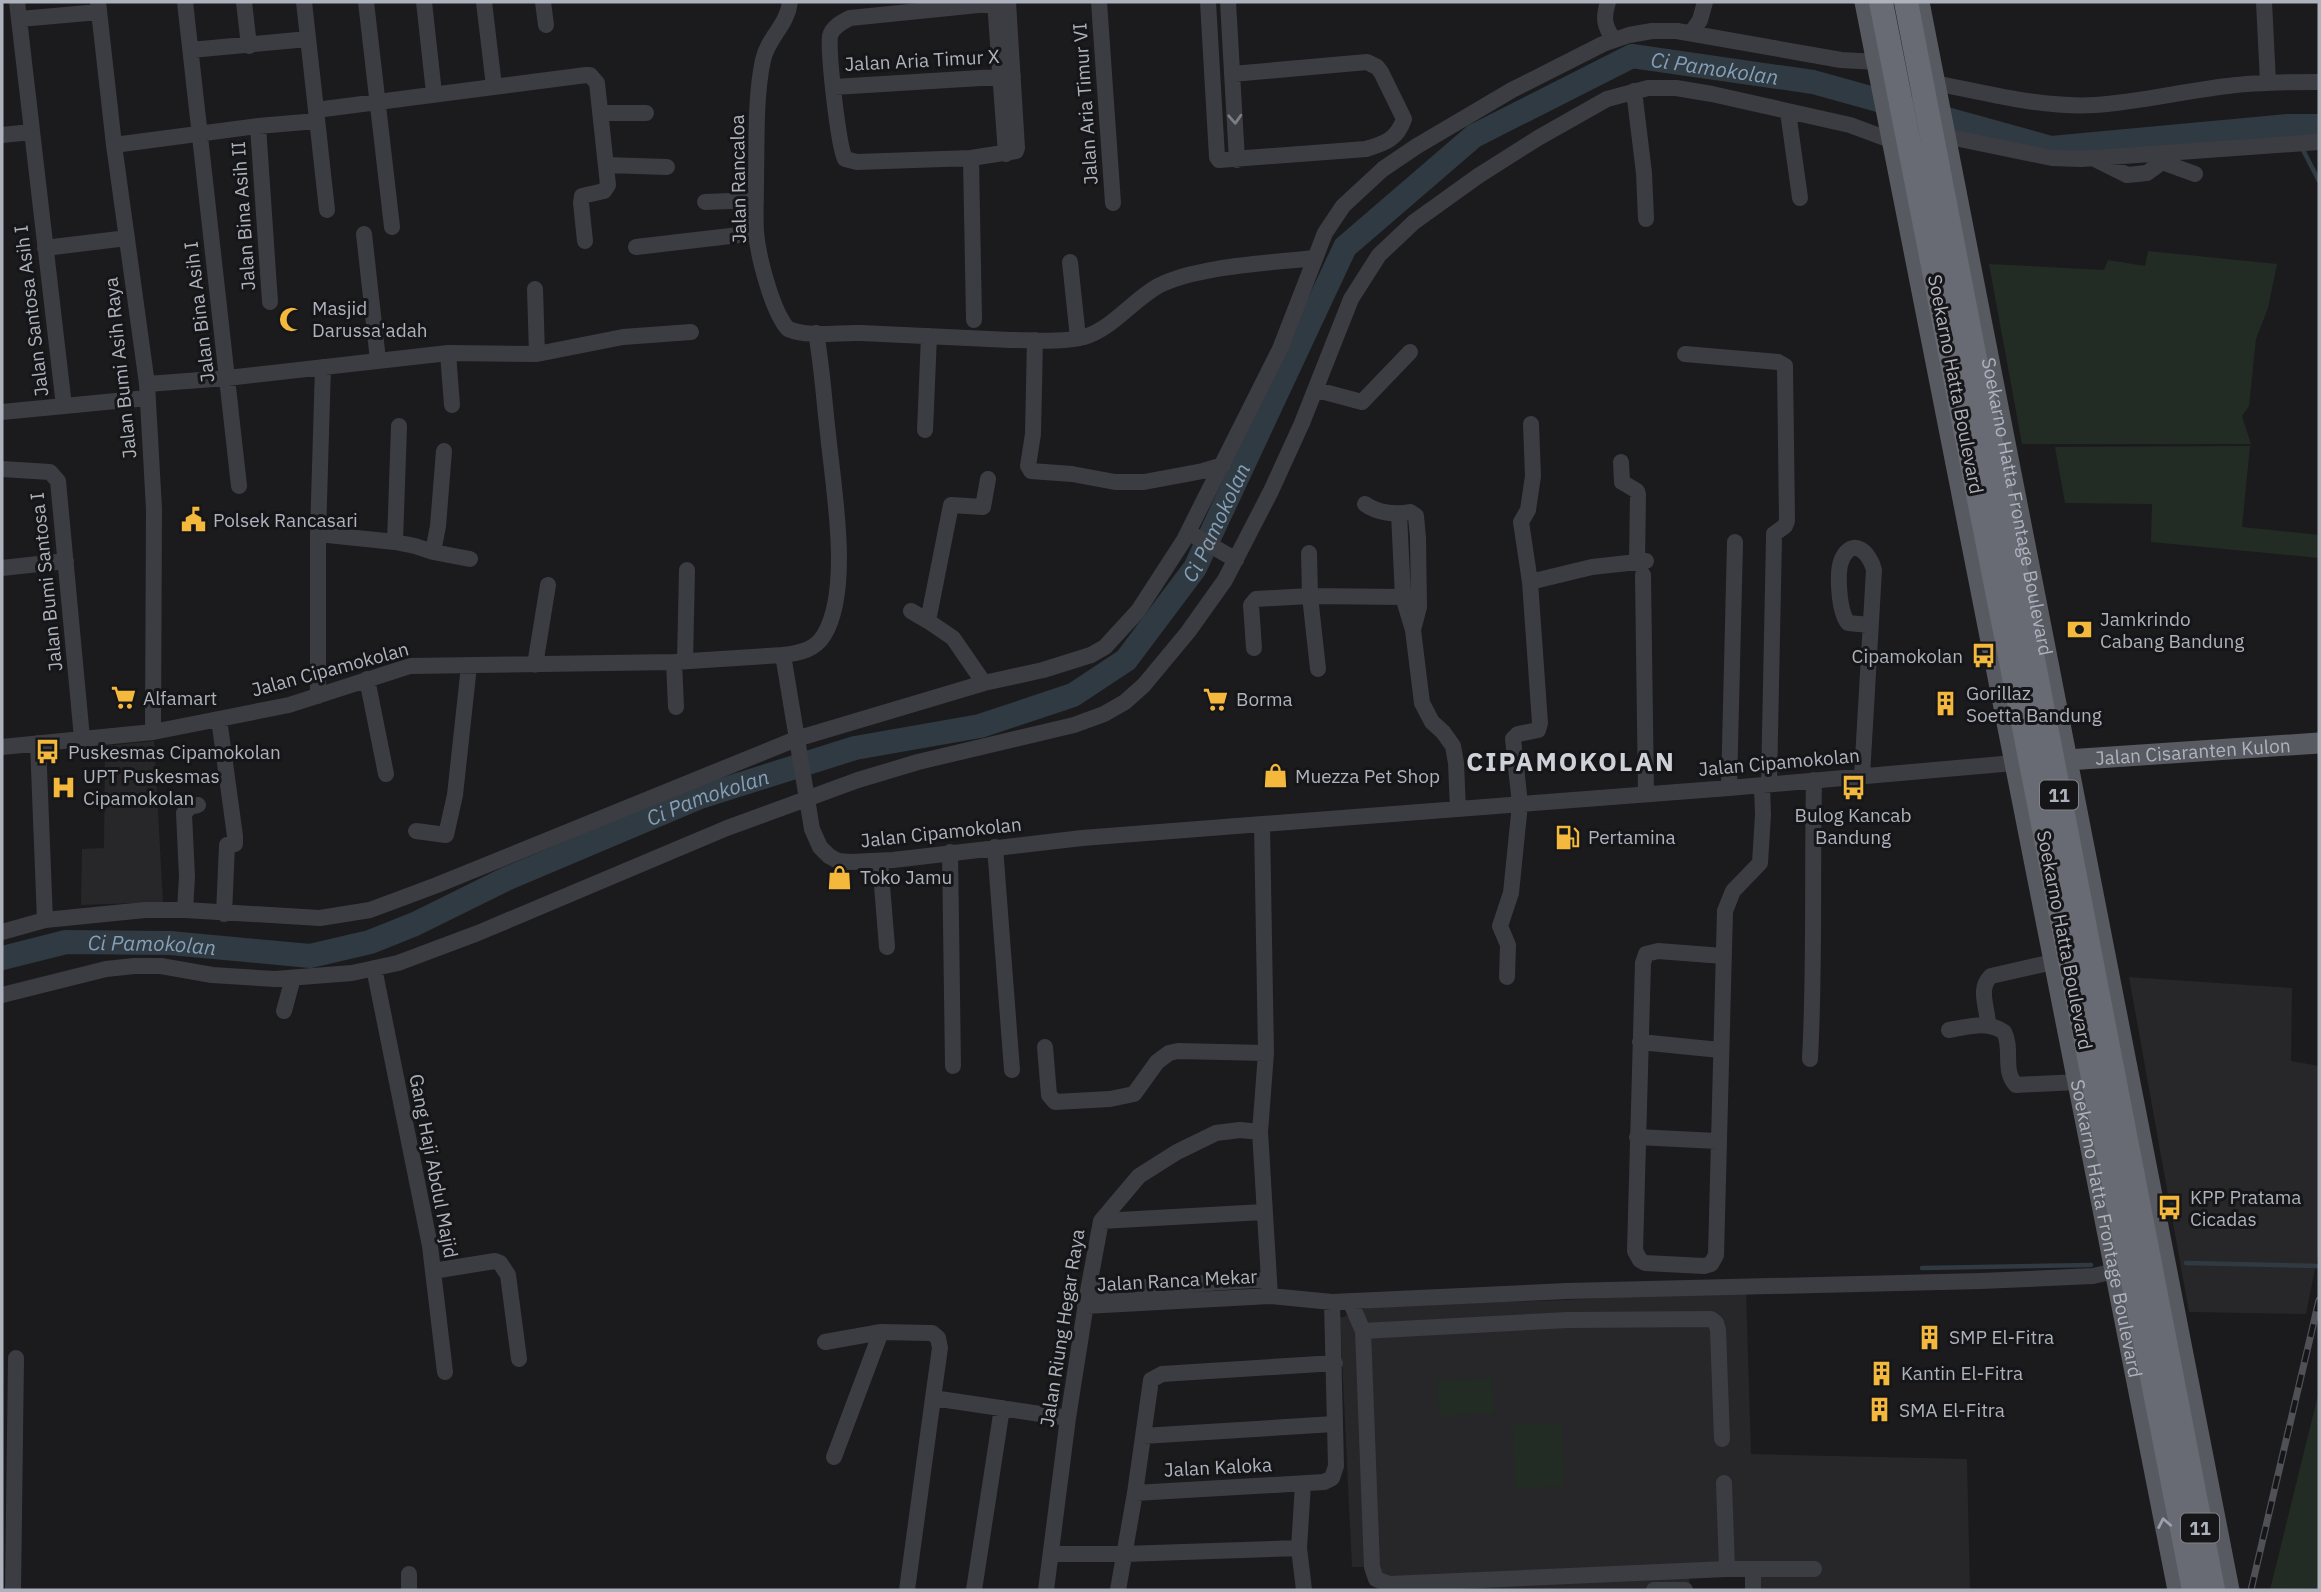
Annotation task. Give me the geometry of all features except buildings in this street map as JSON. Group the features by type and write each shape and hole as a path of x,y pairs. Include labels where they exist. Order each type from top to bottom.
{"highway":[{"name":"Soekarno Hatta Boulevard","path":"1881,2 1885,74 1920,131 2188,1465 2223,1589"},
{"name":"Soekarno Hatta Boulevard","path":"1906,2 1932,89 1920,131 1956,380 2062,965 2194,1590"},
{"path":"1920,131 1955,188"},
{"path":"1951,434 1956,380"},
{"path":"2045,918 2062,965"},
{"path":"2188,1465 2195,1422"}],"main road":[{"path":"1865,2 1885,74"},
{"path":"1919,2 1932,89"},
{"path":"1920,131 1951,434 2045,918"},
{"name":"Soekarno Hatta Frontage Boulevard","path":"1955,188 2195,1422 2223,1589"},
{"name":"Jalan Cisaranten Kulon","path":"2067,760 2319,743"},
{"name":"Soekarno Hatta Frontage Boulevard","path":"2062,965 2077,1082 2178,1590"}],"street":[{"name":"Jalan Santosa Asih I","path":"18,2 64,406"},
{"name":"Jalan Bina Asih I","path":"185,2 239,486"},
{"path":"244,2 249,46"},
{"path":"304,2 327,210"},
{"path":"366,2 393,227"},
{"path":"424,2 434,93"},
{"path":"484,2 494,86"},
{"path":"543,2 546,25"},
{"name":"Jalan Rancaloa","path":"790,2 786,21 764,55 760,79 756,233 768,284 783,323 796,332 816,333"},
{"path":"1002,2 1006,154 971,158 847,161 843,156 830,35 841,23 850,18 1002,2"},
{"name":"Jalan Aria Timur VI","path":"1099,2 1113,203"},
{"path":"1208,2 1217,157 1221,161 1367,149 1383,144 1399,133 1404,120 1381,72 1367,62 1232,74"},
{"path":"1228,2 1237,160"},
{"path":"1608,2 1604,16 1606,29 1614,40"},
{"path":"1692,32 1700,20 1704,2"},
{"path":"2264,2 2268,82"},
{"path":"20,19 99,7"},
{"name":"Jalan Bumi Asih Raya","path":"99,7 114,145 147,391 155,509 153,732"},
{"path":"1209,22 1229,21"},
{"path":"2,932 45,920 145,910 320,918 370,910 797,745 984,683 1075,661 1105,647 1138,611 1193,535 1223,465 1280,349 1314,258 1334,216 1383,169 1512,90 1567,61 1614,40 1652,31 1692,32 1841,60 1885,74"},
{"path":"191,50 308,39"},
{"path":"114,145 258,126 378,101 590,75 597,83 608,185 606,190 582,196 585,241"},
{"name":"Jalan Aria Timur X","path":"834,86 1006,76"},
{"path":"1932,89 2055,105 2095,105 2230,85 2319,82"},
{"path":"2,995 106,969 134,966 162,966 212,975 293,978 352,973 398,963 478,933 805,794 1074,725 1104,714 1125,702 1144,685 1210,600 1231,556 1271,491 1317,390 1351,299 1379,255 1396,237 1478,176 1606,99 1634,90 1664,87 1692,90 1850,125 1920,131 2052,158 2097,160 2314,143"},
{"path":"1634,90 1644,173 1646,219"},
{"path":"1788,112 1800,198"},
{"path":"600,113 646,113"},
{"name":"Jalan Bina Asih II","path":"258,126 270,302"},
{"path":"2,135 32,132"},
{"path":"971,158 974,320"},
{"path":"2097,160 2127,175 2147,173 2162,162 2195,174"},
{"path":"606,165 667,167"},
{"path":"705,202 756,200"},
{"path":"636,247 756,233"},
{"path":"364,234 377,360"},
{"path":"45,248 127,238"},
{"path":"783,655 799,654 817,644 829,624 836,595 839,559 836,519 816,333 1035,340 1078,338 1102,328 1139,299 1171,280 1239,266 1314,258"},
{"path":"1070,262 1078,338"},
{"path":"535,289 537,354"},
{"path":"2,411 64,406 227,378 377,360 448,353 537,354 623,337 691,332"},
{"path":"925,430 929,336"},
{"path":"1035,340 1033,435 1028,466 1031,471 1072,474 1115,482 1144,482 1223,465"},
{"path":"1317,390 1362,402 1410,352"},
{"path":"448,353 452,405"},
{"path":"1685,354 1779,362 1785,366 1787,521 1785,527 1774,534 1762,854 1760,863 1733,891 1725,911 1715,1259 1704,1266 1649,1264 1640,1260 1635,1251 1643,963 1646,954 1658,951 1723,956"},
{"path":"318,696 318,534 323,367"},
{"path":"1507,977 1508,945 1500,926 1511,892 1520,804 1513,739 1518,734 1538,730 1541,723 1530,582 1521,522 1528,510 1533,476 1531,424"},
{"path":"395,542 399,426"},
{"path":"433,552 438,526 444,451"},
{"path":"1621,461 1622,482 1633,488 1638,495 1646,794"},
{"name":"Jalan Bumi Santosa I","path":"2,469 50,472 58,481 82,738"},
{"path":"928,621 951,505 982,508 988,479"},
{"path":"1365,504 1371,508 1399,514 1413,513 1417,521 1419,607 1413,629"},
{"path":"1399,514 1403,597 1413,629 1422,703 1432,722 1453,746 1458,809"},
{"path":"318,534 415,545 433,552 470,559"},
{"path":"1193,535 1231,556"},
{"path":"1729,788 1734,542"},
{"path":"1309,553 1310,596 1318,669"},
{"path":"2,568 66,561"},
{"path":"1530,582 1592,567 1642,566"},
{"path":"676,707 687,569"},
{"path":"535,665 548,585"},
{"path":"1254,648 1251,606 1256,598 1403,597"},
{"path":"911,611 953,638 984,683"},
{"path":"1863,776 1863,727 1870,625"},
{"name":"Jalan Cipamokolan","path":"2,747 153,732 219,719 289,705 410,666 679,661 783,655 805,794 816,839 829,856 838,861 850,862 1082,838 1729,788 2014,762"},
{"path":"416,831 446,835 455,795 469,666"},
{"path":"367,679 386,774"},
{"path":"219,719 235,836 235,844 227,845 224,914"},
{"path":"38,743 45,920"},
{"path":"1810,1059 1814,969 1814,780"},
{"path":"185,910 187,877 184,813 190,807 198,805"},
{"path":"1262,824 1266,1054 1260,1132 1270,1296"},
{"path":"995,847 1012,1070"},
{"path":"950,852 953,1066"},
{"path":"880,861 887,947"},
{"path":"1988,1025 1988,1011 1982,989 1991,976 2062,965"},
{"name":"Gang Haji Abdul Majid","path":"374,968 433,1271 444,1372"},
{"path":"284,1011 293,978"},
{"path":"1949,1030 1988,1025 1998,1028 2007,1038 2008,1070 2015,1086 2077,1082"},
{"path":"1640,1042 1720,1050"},
{"path":"1045,1047 1049,1095 1055,1102 1134,1094 1157,1062 1173,1052 1266,1054"},
{"name":"Jalan Riung Hegar Raya","path":"1046,1590 1068,1418 1101,1221 1139,1177 1177,1152 1216,1133 1240,1130 1260,1132"},
{"path":"1637,1137 1717,1141"},
{"path":"1101,1221 1264,1212"},
{"path":"433,1271 495,1261 500,1263 508,1275 519,1359"},
{"name":"Jalan Ranca Mekar","path":"1086,1299 1270,1296 1332,1302 1580,1290 1981,1281 2093,1276 2115,1271"},
{"path":"1086,1299 1269,1279"},
{"path":"1350,1301 1363,1332 1372,1567 1376,1579 1389,1584 1727,1569 1814,1569"},
{"path":"1143,1436 1334,1424 1332,1302"},
{"path":"1363,1332 1568,1320 1711,1319 1718,1330 1722,1439"},
{"path":"834,1457 881,1332"},
{"path":"825,1342 881,1332 932,1334 938,1338 940,1349 907,1590"},
{"path":"13,1590 8,1567 9,1394 16,1358"},
{"path":"1118,1590 1151,1380 1161,1374 1335,1363"},
{"path":"933,1398 1068,1418"},
{"path":"974,1590 1002,1408"},
{"name":"Jalan Kaloka","path":"1135,1493 1324,1482 1332,1478 1336,1466 1334,1424"},
{"path":"1724,1483 1727,1569"},
{"path":"1303,1484 1299,1548 1304,1590"},
{"path":"1052,1555 1299,1548"},
{"path":"1753,1569 1753,1590"},
{"path":"1654,1590 1685,1590"}],"shaded area":[{"path":"2148,251 2277,264 2268,308 2256,339 2249,406 2242,416 2251,444 2022,444 1989,264 2104,270 2108,260 2145,266"},
{"path":"2250,446 2242,527 2319,535 2319,558 2151,542 2152,504 2065,503 2055,447"},
{"path":"154,741 163,902 81,905 82,849 104,848 105,746"},
{"path":"2129,977 2292,988 2291,1061 2319,1066 2319,1249 2306,1314 2189,1312"},
{"path":"1746,1290 1751,1454 1967,1459 1970,1590 1746,1590 1746,1571 1689,1572 1690,1588 1385,1590 1367,1567 1352,1567 1340,1318 1372,1306 1567,1300"},
{"path":"1492,1378 1494,1413 1439,1416 1437,1381"},
{"path":"2319,1391 2319,1588 2270,1590"},
{"path":"1562,1423 1564,1486 1515,1488 1513,1425"}],"waterway":[{"name":"Ci Pamokolan","path":"2,958 66,942 170,943 310,956 370,942 415,924 506,879 700,797 855,748 980,726 1073,695 1126,660 1195,568 1345,247 1474,136 1632,56 1813,82 2051,148 2288,126 2319,126"},
{"path":"2288,126 2297,141"},
{"path":"2302,148 2319,181"},
{"path":"2186,1263 2319,1266"},
{"path":"1922,1268 2091,1265"}],"railway":[{"path":"2251,1590 2319,1300"}],"place":[{"name":"Masjid Darussa'adah","path":"292,319"},
{"name":"Polsek Rancasari","path":"193,520"},
{"name":"Jamkrindo Cabang Bandung","path":"2080,630"},
{"name":"Cipamokolan","path":"1983,656"},
{"name":"Alfamart","path":"123,698"},
{"name":"Borma","path":"1216,699"},
{"name":"Gorillaz Soetta Bandung","path":"1946,704"},
{"name":"Puskesmas Cipamokolan","path":"48,752"},
{"name":"Muezza Pet Shop","path":"1275,776"},
{"name":"UPT Puskesmas Cipamokolan","path":"63,787"},
{"name":"Bulog Kancab Bandung","path":"1853,787"},
{"name":"Pertamina","path":"1568,837"},
{"name":"Toko Jamu","path":"840,877"},
{"name":"KPP Pratama Cicadas","path":"2170,1208"},
{"name":"SMP El-Fitra","path":"1929,1337"},
{"name":"Kantin El-Fitra","path":"1881,1373"},
{"name":"SMA El-Fitra","path":"1879,1410"}],"district":[{"name":"CIPAMOKOLAN","path":"1571,761"}]}
